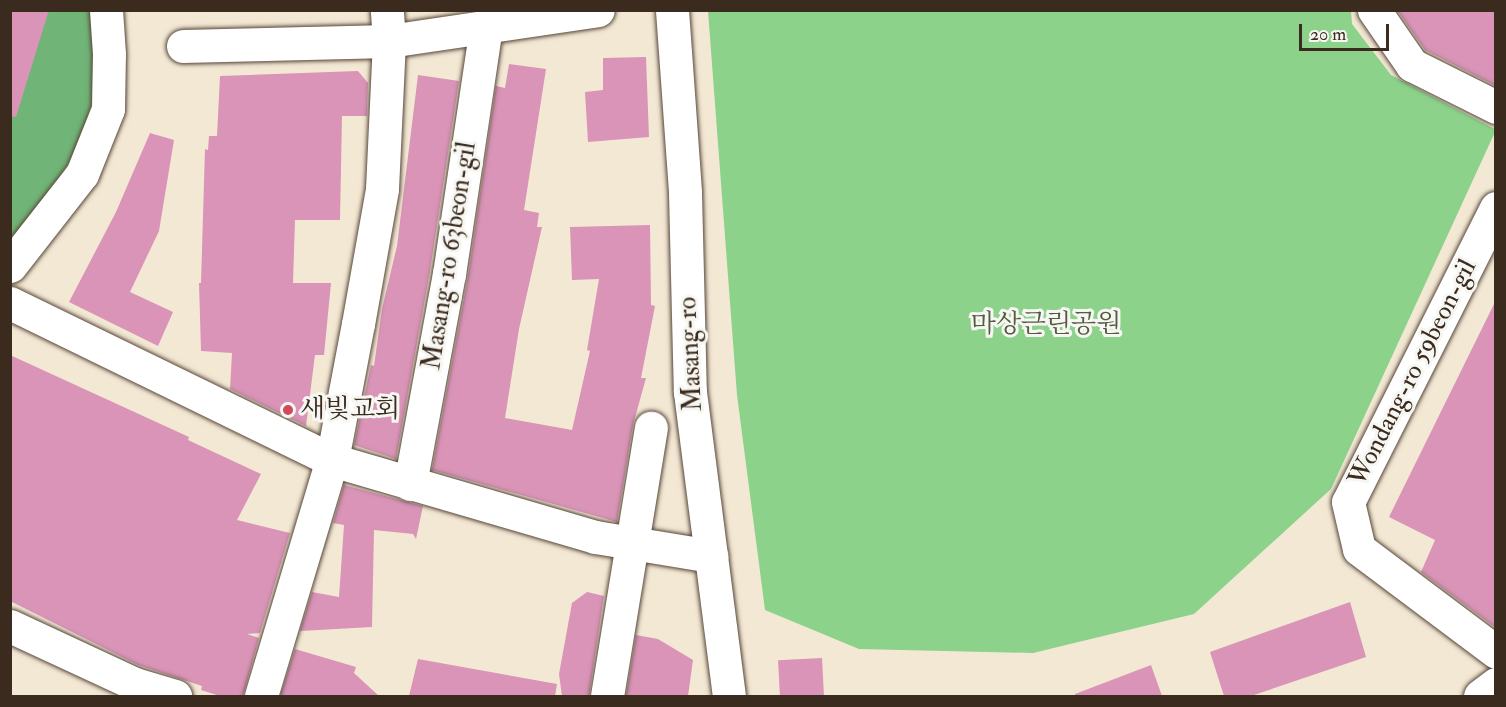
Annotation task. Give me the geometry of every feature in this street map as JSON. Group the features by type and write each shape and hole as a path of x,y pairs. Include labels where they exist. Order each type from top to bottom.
{"street":[{"path":"10,266 82,174 108,109 109,54 106,10"},
{"path":"183,46 388,26 486,27 598,10"},
{"name":"Masang-ro","path":"672,10 685,193 690,392 729,696"},
{"path":"1374,10 1412,65 1496,107"},
{"path":"261,696 332,460 382,189 388,26"},
{"name":"Masang-ro 63beon-gil","path":"410,484 449,274 486,27"},
{"name":"Wondang-ro 59beon-gil","path":"1496,208 1348,502 1359,549 1496,652"},
{"path":"10,303 332,460 595,537 711,556"},
{"path":"607,696 651,428"},
{"path":"10,626 135,684 175,696"},
{"path":"1480,696 1496,684"}],"green space":[{"path":"11,11 92,11 94,45 92,104 75,154 38,209 11,241"},
{"name":"마상근린공원","path":"708,11 1351,11 1352,24 1391,75 1495,129 1495,132 1331,489 1194,614 1033,653 859,649 765,610 737,395"}],"building":[{"path":"10,10 49,10 16,117 10,116"},
{"path":"1397,10 1496,10 1496,86 1425,50"},
{"path":"646,57 649,137 588,142 585,92 603,90 603,58"},
{"path":"509,64 546,69 524,210 539,213 537,227 542,227 519,329 505,418 572,430 590,351 587,350 599,279 572,280 570,227 650,225 651,305 655,306 641,378 646,378 633,425 617,522 432,470 468,277 496,86 505,88"},
{"path":"358,71 368,83 367,116 342,116 340,220 295,220 293,283 331,283 324,355 315,355 306,426 230,389 232,353 201,351 199,283 201,283 205,149 208,150 209,136 217,136 220,76"},
{"path":"418,75 459,81 430,271 396,459 354,445 371,365 374,366 382,309 397,246"},
{"path":"150,133 174,140 159,231 130,292 173,312 158,346 69,302 116,212"},
{"path":"1496,300 1496,628 1421,572 1435,540 1389,517"},
{"path":"10,355 189,437 188,440 261,474 237,520 290,533 260,633 247,634 259,638 243,696 220,696 201,690 202,686 138,665 10,601"},
{"path":"344,485 423,506 416,539 413,534 374,530 372,627 300,631 312,592 339,597 344,525 333,523"},
{"path":"587,592 604,596 589,696 562,696 559,674 572,603"},
{"path":"1350,602 1366,657 1251,696 1224,696 1210,652"},
{"path":"636,635 658,639 693,660 688,696 626,696"},
{"path":"295,649 356,667 354,673 379,696 280,696"},
{"path":"822,658 824,696 780,696 778,660"},
{"path":"418,659 557,684 555,696 409,696"},
{"path":"1151,665 1162,696 1075,696 1075,694"}],"place":[{"name":"새빛교회","path":"288,410"}]}
